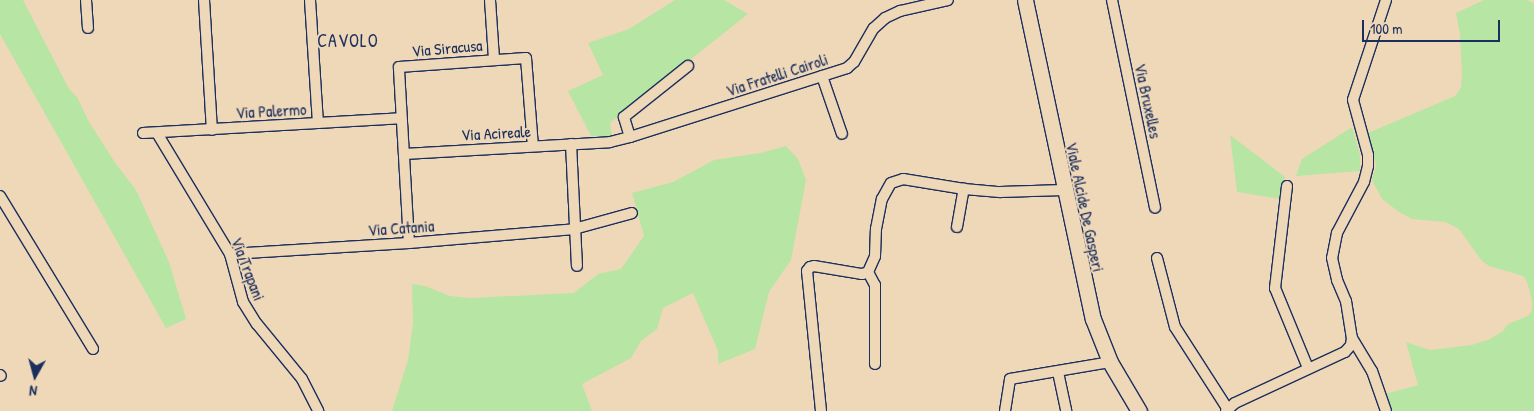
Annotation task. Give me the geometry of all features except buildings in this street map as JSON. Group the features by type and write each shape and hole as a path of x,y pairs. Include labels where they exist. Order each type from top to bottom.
{"main road":[{"name":"Viale Alcide De Gasperi","path":"1025,0 1091,311 1110,362 1139,411"}],"street":[{"path":"86,0 88,28"},
{"path":"204,0 212,130"},
{"path":"310,0 318,123"},
{"path":"490,0 494,59"},
{"name":"Via Fratelli Cairoli","path":"591,143 630,137 847,68 854,62 874,28 885,18 900,11 948,0"},
{"name":"Via Bruxelles","path":"1112,0 1155,208"},
{"path":"1157,258 1175,327 1226,410 1308,368 1345,352 1351,345 1352,338 1346,301 1337,280 1332,258 1337,233 1364,182 1368,166 1368,155 1353,100 1386,0"},
{"name":"Via Siracusa","path":"409,243 398,67 526,58 533,146"},
{"path":"630,137 624,118 688,66"},
{"path":"822,76 842,134"},
{"name":"Via Palermo","path":"143,133 401,118"},
{"name":"Via Trapani","path":"157,133 230,254 243,302 257,324 302,379 318,411"},
{"name":"Via Acireale","path":"404,154 591,143"},
{"path":"571,144 577,266"},
{"path":"821,411 807,271 814,266 862,274 868,272 875,256 876,229 882,199 891,183 903,179 964,190 1000,192 1064,190"},
{"path":"1287,186 1275,288 1308,368"},
{"path":"957,227 964,190"},
{"path":"0,196 92,349"},
{"name":"Via Catania","path":"230,254 409,243 574,229 632,213"},
{"path":"868,272 876,285 875,364"},
{"path":"1352,338 1372,372 1386,411"},
{"path":"1005,411 1010,378 1058,372 1110,362"},
{"path":"1058,372 1066,411"}],"green space":[{"path":"0,0 23,0 69,89 77,97 89,122 116,164 136,190 169,262 186,319 166,328 0,34"},
{"path":"675,0 724,0 748,14 610,123 612,136 591,136 568,91 603,75 588,43 629,29"},
{"path":"1484,0 1526,0 1534,3 1534,411 1390,411 1385,394 1418,385 1406,342 1430,350 1472,345 1490,339 1503,331 1508,324 1528,316 1532,310 1532,300 1527,282 1523,276 1489,266 1482,261 1459,229 1445,222 1412,219 1399,212 1382,199 1372,180 1376,166 1368,133 1455,96 1461,88 1462,76 1460,35 1456,13"},
{"path":"1352,127 1360,155 1360,171 1296,176 1302,159"},
{"path":"1230,135 1285,177 1280,199 1237,192"},
{"path":"786,146 798,159 806,180 791,260 769,292 755,349 718,364 718,351 693,293 663,308 657,329 641,341 631,358 582,384 592,411 392,411 408,360 413,323 412,284 425,286 450,296 470,298 574,293 598,274 621,269 644,236 632,193 673,182 714,160 760,153"}],"district":[{"name":"CAVOLO","path":"348,41"}]}
